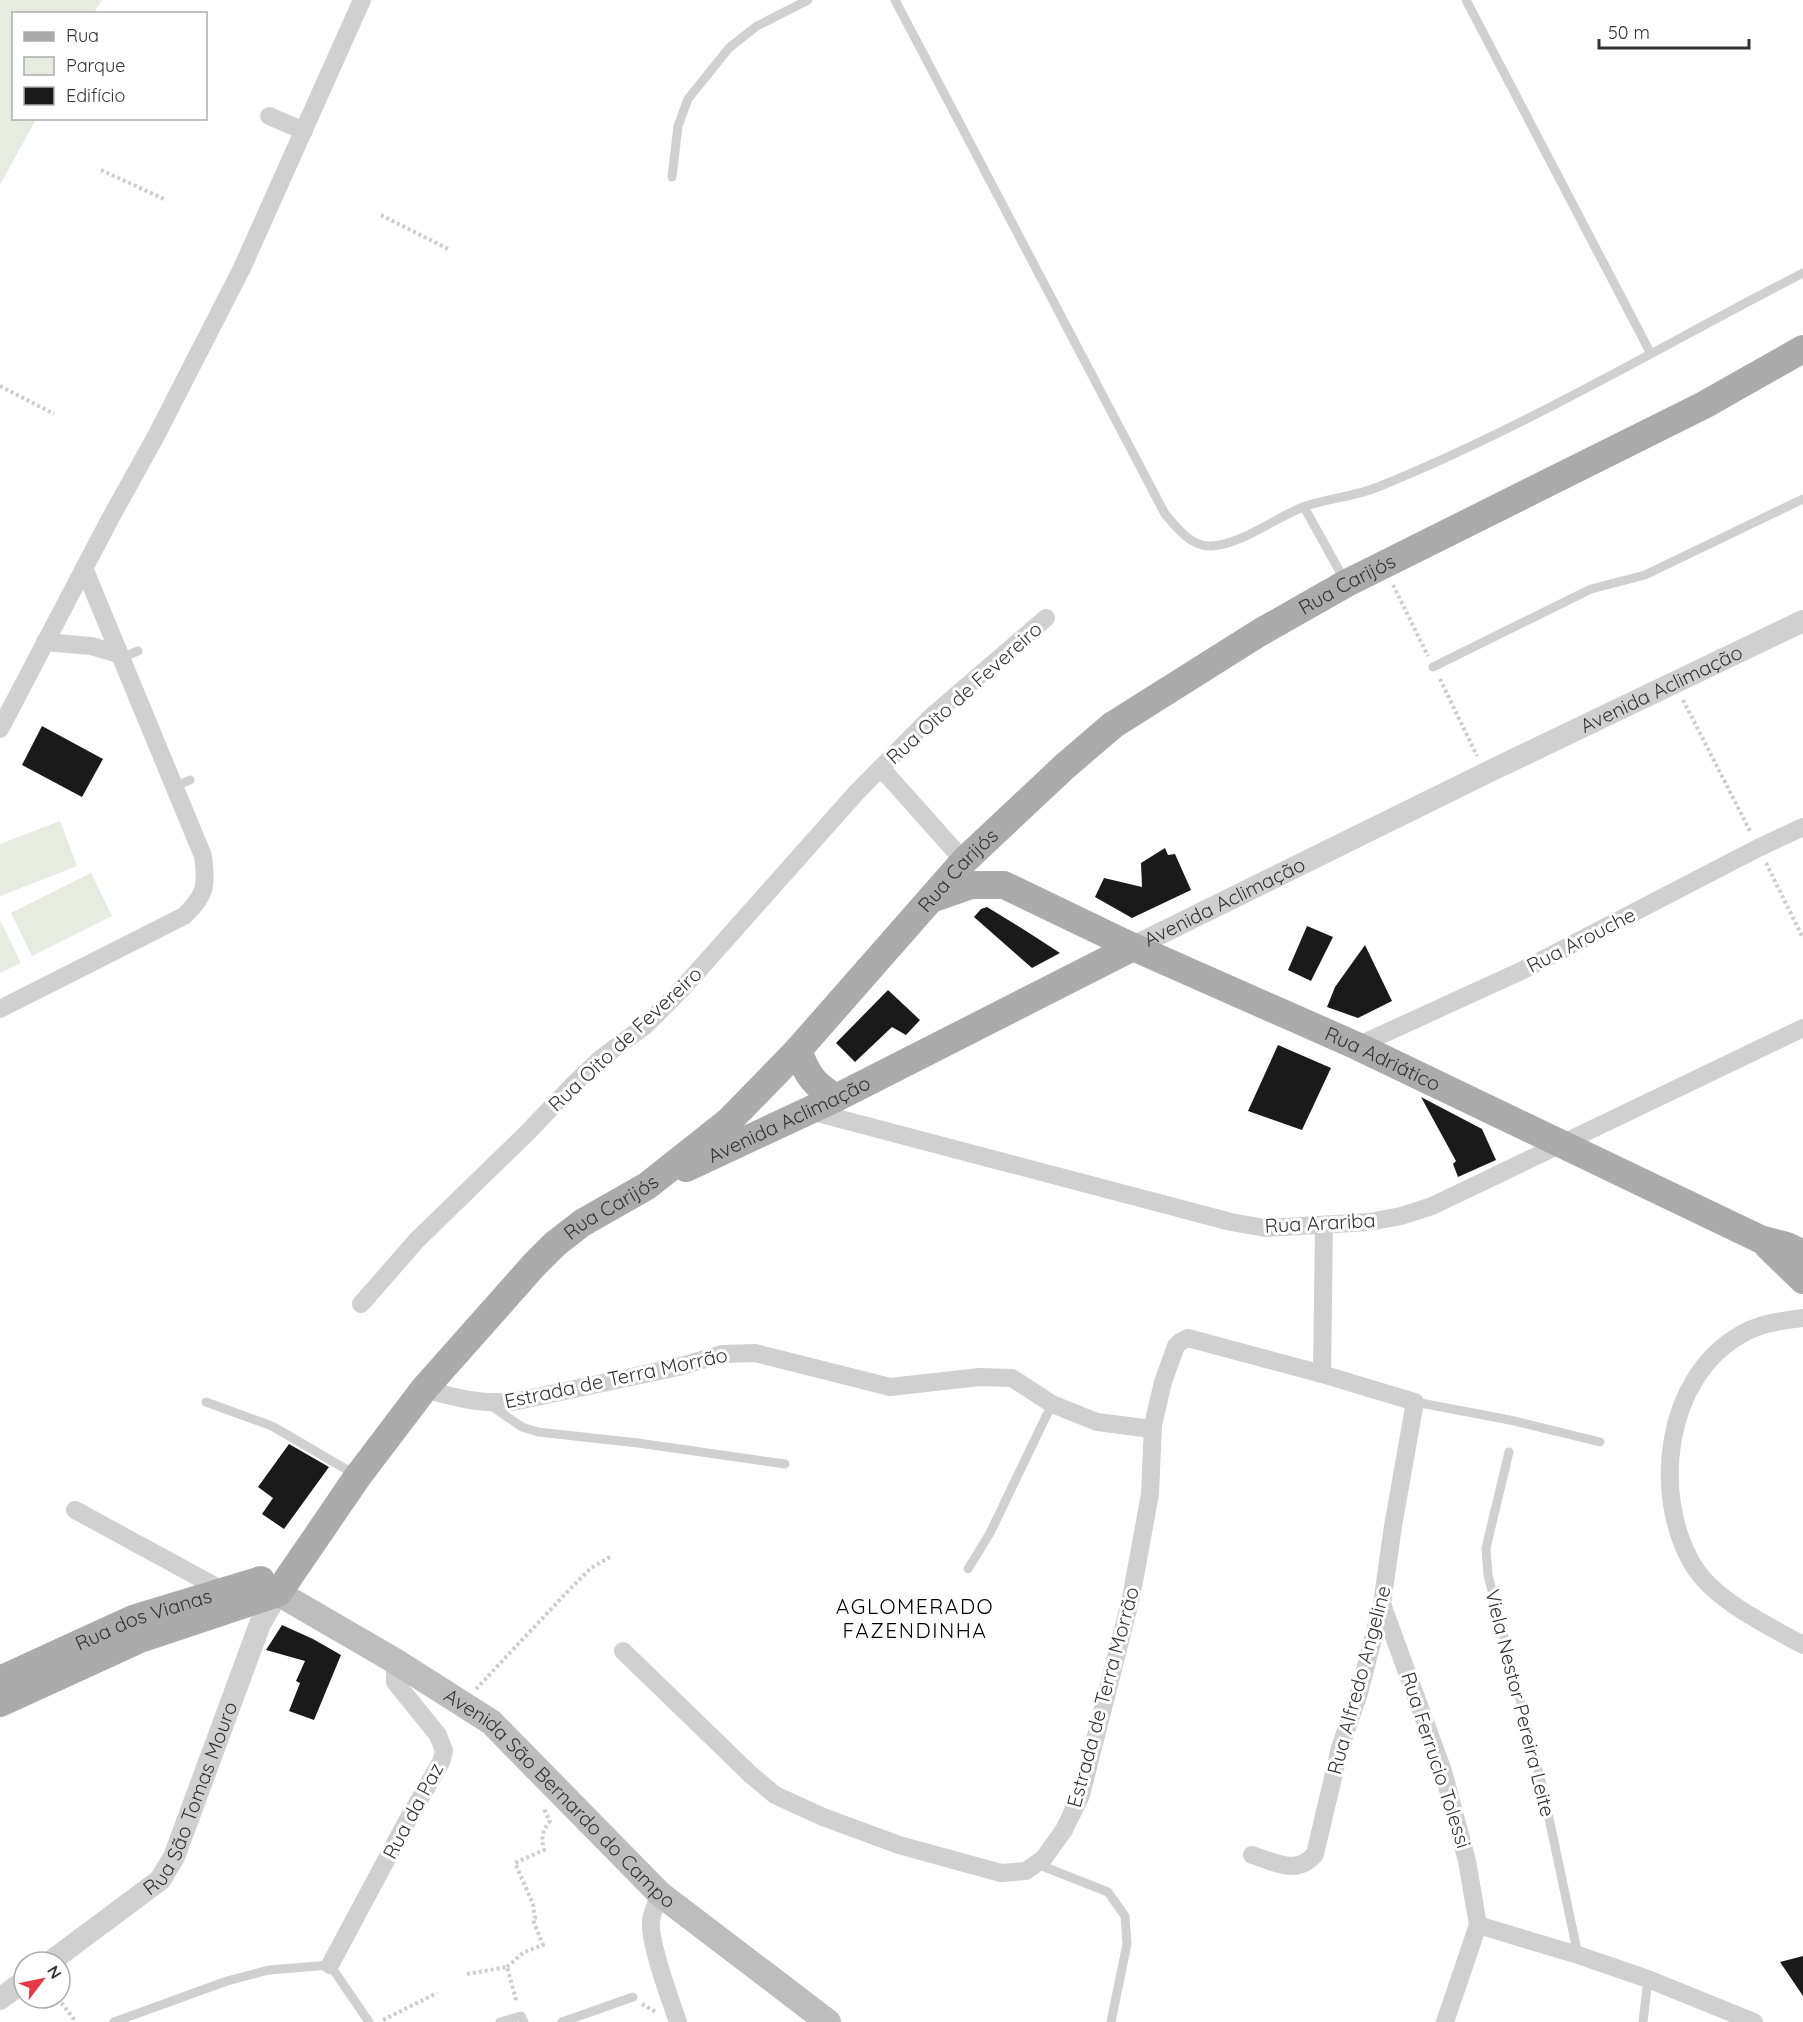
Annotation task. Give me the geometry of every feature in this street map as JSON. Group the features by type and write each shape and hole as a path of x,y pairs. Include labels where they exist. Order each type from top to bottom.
{"main road":[{"name":"Rua Carijós","path":"285,1583 358,1476 424,1389 511,1290 555,1244 582,1223 647,1186 729,1121 798,1050 964,861 1008,818 1113,725 1259,633 1347,583 1704,405 1803,349"},
{"path":"1004,885 996,856 998,842 1008,818"},
{"name":"Rua Adriático","path":"929,900 971,885 1004,885 1134,947 1357,1046 1760,1239 1787,1246 1803,1254"},
{"name":"Avenida Aclimação","path":"647,1186 810,1111 1134,947"},
{"path":"798,1050 810,1078 836,1098"},
{"name":"Rua Adriático","path":"1760,1239 1803,1280"},
{"name":"Rua dos Vianas","path":"0,1680 133,1619 222,1590 285,1583"},
{"name":"Rua dos Vianas","path":"0,1703 140,1639 285,1583"},
{"name":"Avenida São Bernardo do Campo","path":"285,1583 395,1661 491,1722 660,1894 828,2022"}],"street":[{"path":"0,729 156,436 242,268 362,0"},
{"path":"269,116 304,131"},
{"path":"0,1010 184,916 198,903 205,888 203,856 182,783 120,656 84,568"},
{"name":"Rua Oito de Fevereiro","path":"361,1304 417,1240 527,1133 573,1084 600,1059 646,1024 680,991 881,768 932,716 1046,618"},
{"name":"Avenida Aclimação","path":"1134,947 1803,621"},
{"path":"45,642 91,646 120,656"},
{"name":"Rua Oito de Fevereiro","path":"881,768 964,861"},
{"name":"Rua Arouche","path":"1357,1046 1521,971 1803,827"},
{"name":"Rua Arariba","path":"810,1111 1231,1222 1265,1228 1369,1222 1401,1216 1432,1206 1803,1028"},
{"path":"1324,1224 1322,1374 1415,1402"},
{"path":"1803,1318 1769,1323 1742,1334 1716,1353 1703,1367 1687,1393 1671,1450 1671,1497 1679,1533 1694,1566 1714,1590 1803,1645"},
{"name":"Estrada de Terra Morrão","path":"623,1651 750,1774 775,1795 823,1817 899,1845 1001,1873 1026,1870 1044,1858 1064,1830 1081,1794 1122,1638 1141,1551 1150,1494 1152,1429 1163,1382 1176,1346 1188,1338 1322,1374"},
{"name":"Estrada de Terra Morrão","path":"424,1389 471,1401 513,1402 678,1366 722,1354 755,1353 890,1387 980,1377 1012,1378 1052,1404 1097,1422 1152,1429"},
{"name":"Rua Alfredo Angeline","path":"1252,1856 1294,1868 1303,1866 1315,1854 1340,1748 1359,1693 1382,1604 1415,1402"},
{"path":"75,1510 222,1590"},
{"name":"Rua São Tomas Mouro","path":"66,1950 160,1880 174,1857 260,1624 285,1583"},
{"name":"Rua Ferrucio Tolessi","path":"1382,1604 1443,1771 1467,1861 1478,1925 1445,2022"},
{"name":"Rua da Paz","path":"330,1965 441,1762 444,1751 438,1735 395,1682 395,1661"},
{"path":"660,1894 651,1919 651,1929 678,2022"},
{"path":"1478,1925 1648,1979 1755,2022"}],"lane":[{"path":"672,177 678,126 688,99 729,48 758,26 808,0"},
{"path":"895,0 1165,514 1193,542 1210,546 1229,543 1304,507 1376,488 1517,424 1803,273"},
{"path":"1466,0 1650,352"},
{"path":"1433,667 1591,589 1645,575 1803,499"},
{"path":"1304,507 1347,583"},
{"path":"120,656 138,651"},
{"path":"206,1402 272,1426 358,1476"},
{"path":"1415,1402 1510,1420 1600,1442"},
{"path":"488,1403 522,1427 538,1432 638,1443 785,1464"},
{"path":"968,1569 990,1533 1052,1404"},
{"name":"Viela Nestor Pereira Leite","path":"1509,1452 1486,1548 1488,1575 1542,1785 1578,1955"},
{"path":"1035,1863 1108,1892 1125,1916 1127,1944 1111,2022"},
{"path":"114,2022 237,1978 270,1970 330,1965 369,2022"},
{"path":"1643,2022 1648,1979"},
{"path":"562,2022 633,1996"},
{"path":"500,2022 522,2019"}],"path":[{"path":"101,170 164,199"},
{"path":"381,215 448,249"},
{"path":"0,386 54,414"},
{"path":"1674,684 1803,938"},
{"path":"464,1703 568,1591 591,1568 610,1557"},
{"path":"467,1974 507,1967 524,1952 543,1945 533,1920 535,1918 532,1904 515,1863 544,1850 541,1839 543,1830 550,1821 543,1804"},
{"path":"507,1967 522,2019"},
{"path":"379,2022 437,1994"}],"green space":[{"path":"0,0 102,0 95,12 12,12 12,120 35,120 0,185"},
{"path":"60,821 77,866 0,896 0,844"},
{"path":"91,873 112,916 32,956 11,913"},
{"path":"0,920 21,963 0,973"}],"building":[{"path":"42,726 103,759 82,797 22,765"},
{"path":"1165,848 1168,855 1175,854 1191,890 1132,918 1095,897 1104,878 1142,887 1141,863"},
{"path":"987,907 1060,953 1032,968 974,917 981,909"},
{"path":"1307,926 1333,937 1311,981 1288,970"},
{"path":"1365,945 1392,1001 1358,1018 1327,1007 1335,987"},
{"path":"888,990 920,1020 906,1035 892,1027 855,1062 836,1043"},
{"path":"1278,1045 1331,1068 1302,1130 1248,1111"},
{"path":"1421,1097 1482,1129 1496,1160 1458,1177 1453,1164 1456,1161"},
{"path":"289,1444 329,1467 284,1529 262,1514 273,1498 258,1487"},
{"path":"282,1625 341,1655 314,1720 289,1711 300,1683 296,1681 305,1661 266,1650"},
{"path":"1803,1956 1803,1996 1780,1962"}],"district":[{"name":"AGLOMERADO FAZENDINHA","path":"915,1619"}]}
